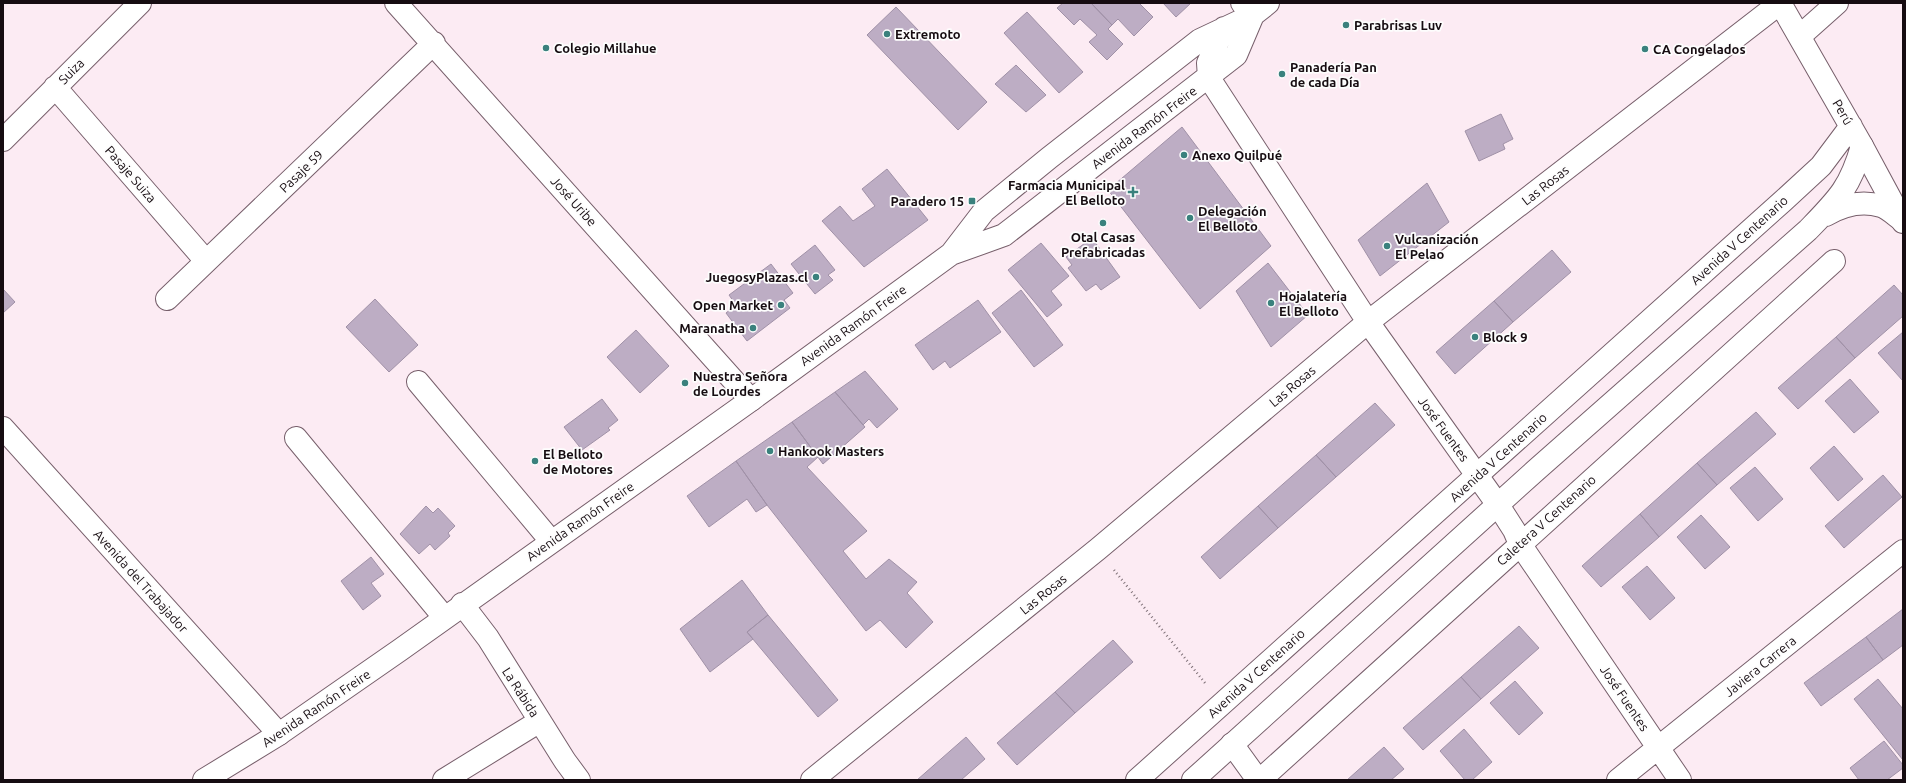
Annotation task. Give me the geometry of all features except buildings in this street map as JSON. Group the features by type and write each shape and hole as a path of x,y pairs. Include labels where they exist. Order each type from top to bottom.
{"street":[{"name":"Suiza","path":"3,140 140,3"},
{"name":"José Uribe","path":"396,3 434,43 751,400"},
{"name":"Perú","path":"1780,3 1851,126 1903,221"},
{"name":"Las Rosas","path":"812,780 1098,549 1368,322 1780,3"},
{"path":"1800,36 1837,3"},
{"name":"Avenida Ramón Freire","path":"204,780 279,734 400,650 462,604 751,400 951,254 984,211 1200,40 1224,28 1254,7"},
{"name":"Avenida Ramón Freire","path":"951,254 1004,235 1209,78 1236,55 1254,7"},
{"path":"1209,78 1208,62 1224,28"},
{"name":"Pasaje 59","path":"168,299 434,43"},
{"name":"José Fuentes","path":"1209,78 1368,322 1498,504 1514,530 1520,544 1680,780"},
{"name":"Pasaje Suiza","path":"55,87 206,261"},
{"name":"Avenida V Centenario","path":"1137,780 1821,166 1851,126"},
{"path":"1193,780 1498,504 1818,220 1846,188 1855,168 1862,146"},
{"path":"1818,220 1839,207 1858,203 1882,206 1903,221"},
{"name":"Caletera V Centenario","path":"1259,780 1834,261"},
{"path":"418,382 551,541"},
{"name":"Avenida del Trabajador","path":"3,428 279,734"},
{"path":"296,438 444,617"},
{"name":"Javiera Carrera","path":"1618,780 1903,552"},
{"name":"La Rábida","path":"462,604 488,638 565,761 579,780"},
{"path":"444,780 540,721"},
{"path":"1232,744 1259,780"}],"path":[{"path":"1098,549 1222,704"}],"place":[{"name":"Parabrisas Luv","path":"1346,25"},
{"name":"Extremoto","path":"887,34"},
{"name":"Colegio Millahue","path":"546,48"},
{"name":"CA Congelados","path":"1645,49"},
{"name":"Panadería Pan de cada Día","path":"1282,74"},
{"name":"Anexo Quilpué","path":"1184,155"},
{"name":"Farmacia Municipal El Belloto","path":"1133,192"},
{"name":"Paradero 15","path":"972,201"},
{"name":"Delegación El Belloto","path":"1190,218"},
{"name":"Otal Casas Prefabricadas","path":"1103,223"},
{"name":"Vulcanización El Pelao","path":"1387,246"},
{"name":"JuegosyPlazas.cl","path":"816,277"},
{"name":"Hojalatería El Belloto","path":"1271,303"},
{"name":"Open Market","path":"781,305"},
{"name":"Maranatha","path":"753,328"},
{"name":"Block 9","path":"1475,337"},
{"name":"Nuestra Señora de Lourdes","path":"685,383"},
{"name":"Hankook Masters","path":"770,451"},
{"name":"El Belloto de Motores","path":"535,461"}]}
